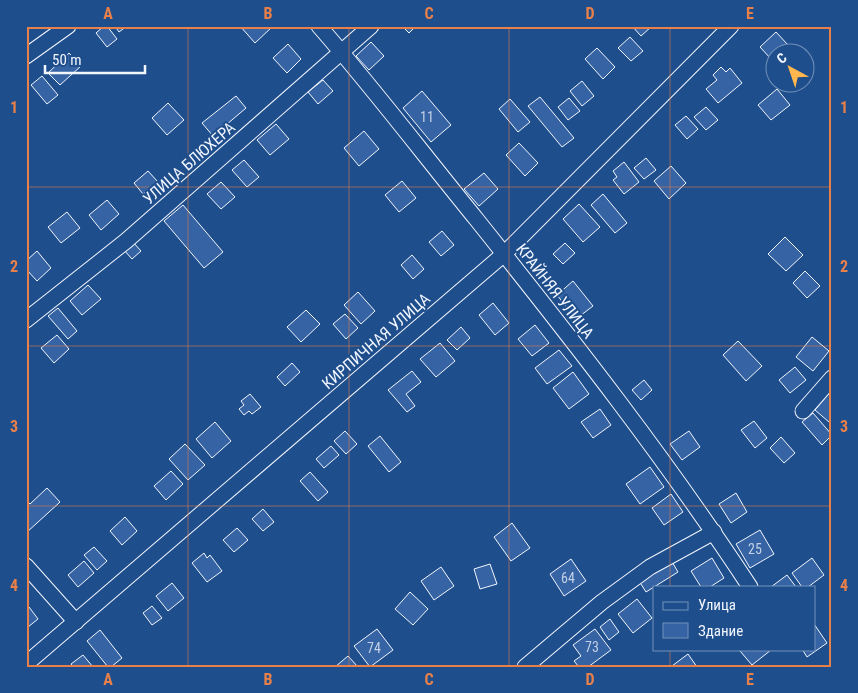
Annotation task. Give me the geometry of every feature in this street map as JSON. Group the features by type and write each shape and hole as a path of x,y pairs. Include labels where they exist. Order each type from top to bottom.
{"street":[{"path":"26,56 68,26"},
{"name":"КРАЙНЯЯ УЛИЦА","path":"319,26 504,254 608,386 714,532 749,586"},
{"name":"УЛИЦА БЛЮХЕРА","path":"26,320 126,241 371,26"},
{"name":"КИРПИЧНАЯ УЛИЦА","path":"26,664 504,254 731,26"},
{"path":"803,411 832,378"},
{"path":"526,667 602,602 650,567 714,532"},
{"path":"26,566 76,622"}],"building":[{"path":"104,26 107,26 117,39 107,47 96,33"},
{"path":"115,26 127,26 119,32"},
{"path":"240,26 272,26 272,27 255,43"},
{"path":"402,26 416,26 409,33"},
{"path":"632,26 652,26 641,36"},
{"path":"776,32 785,42 766,42 766,54 760,47"},
{"path":"630,37 643,51 631,61 618,48"},
{"path":"371,42 384,56 369,70 356,56"},
{"path":"288,44 301,59 287,73 273,58"},
{"path":"597,48 615,67 603,79 585,59"},
{"path":"69,53 81,66 60,85 48,73"},
{"path":"721,67 726,72 730,68 742,83 718,103 706,89 717,80 713,75"},
{"path":"42,76 58,95 47,104 31,85"},
{"path":"323,80 333,91 318,104 308,92"},
{"path":"582,81 594,96 582,106 570,91"},
{"path":"422,91 451,125 431,142 403,108"},
{"path":"773,92 779,92 790,105 771,120 758,105"},
{"path":"236,96 246,108 213,136 202,123"},
{"path":"540,97 574,138 562,147 528,106"},
{"path":"569,98 580,111 568,120 558,107"},
{"path":"510,99 530,122 518,132 499,109"},
{"path":"168,103 184,120 167,135 152,118"},
{"path":"706,107 718,120 706,130 694,117"},
{"path":"686,116 698,129 687,139 675,125"},
{"path":"276,124 289,139 270,155 257,140"},
{"path":"364,131 379,149 359,166 344,148"},
{"path":"519,143 538,163 525,176 506,155"},
{"path":"646,158 656,170 644,179 634,168"},
{"path":"244,160 259,177 247,187 232,170"},
{"path":"624,162 639,182 624,194 613,180 617,177 613,171"},
{"path":"671,166 686,183 669,199 654,181"},
{"path":"148,171 158,182 143,194 134,183"},
{"path":"484,173 498,189 479,206 464,189"},
{"path":"402,181 416,198 399,212 385,195"},
{"path":"221,182 235,197 221,209 207,194"},
{"path":"603,194 627,223 615,233 591,205"},
{"path":"107,200 119,214 101,230 89,215"},
{"path":"579,204 600,227 583,242 563,219"},
{"path":"183,205 223,252 204,268 164,221"},
{"path":"67,212 80,228 61,243 48,227"},
{"path":"442,231 454,245 441,256 429,242"},
{"path":"785,237 803,255 786,271 768,254"},
{"path":"132,241 141,251 132,259 123,249"},
{"path":"565,243 575,253 563,264 553,254"},
{"path":"37,251 51,268 37,281 26,269 26,261"},
{"path":"412,255 424,269 413,279 401,265"},
{"path":"805,271 820,286 807,298 793,283"},
{"path":"573,281 593,306 576,319 557,295"},
{"path":"88,285 101,299 82,315 70,301"},
{"path":"358,292 375,311 361,324 344,305"},
{"path":"493,303 509,323 495,335 479,315"},
{"path":"58,308 77,331 68,339 48,316"},
{"path":"306,310 320,324 301,342 287,327"},
{"path":"345,314 358,328 346,339 333,324"},
{"path":"535,325 549,343 532,356 518,339"},
{"path":"461,327 470,338 457,350 447,340"},
{"path":"57,335 69,349 54,363 41,348"},
{"path":"812,337 829,351 813,371 796,357"},
{"path":"738,341 762,366 746,381 723,355"},
{"path":"440,343 455,361 436,377 420,359"},
{"path":"559,350 572,366 547,384 535,368"},
{"path":"292,363 300,372 285,386 277,377"},
{"path":"795,367 806,380 790,393 779,380"},
{"path":"412,371 421,382 406,394 415,406 407,412 388,390"},
{"path":"573,372 589,394 569,409 553,388"},
{"path":"644,380 652,390 641,400 632,390"},
{"path":"832,390 832,419 829,422 815,410"},
{"path":"250,394 261,407 252,414 249,411 244,415 239,409 244,405 241,401"},
{"path":"600,409 611,425 593,438 581,422"},
{"path":"813,413 832,435 822,445 802,422"},
{"path":"754,421 767,438 755,448 741,430"},
{"path":"215,422 231,441 212,458 196,439"},
{"path":"345,431 357,444 346,454 334,441"},
{"path":"689,431 700,447 682,460 670,444"},
{"path":"380,436 401,462 389,472 368,446"},
{"path":"781,437 795,453 784,463 770,448"},
{"path":"185,444 205,465 188,480 169,459"},
{"path":"331,446 339,455 324,468 316,459"},
{"path":"650,467 664,487 640,504 626,484"},
{"path":"171,471 183,484 166,500 154,486"},
{"path":"310,472 328,492 318,501 300,481"},
{"path":"47,488 60,502 26,533 26,500 30,504"},
{"path":"736,493 747,512 731,523 719,504"},
{"path":"671,494 683,512 664,525 652,508"},
{"path":"263,509 274,522 263,531 252,519"},
{"path":"125,517 137,531 122,545 110,531"},
{"path":"512,523 530,548 511,561 494,537"},
{"path":"237,528 248,540 234,552 223,540"},
{"path":"760,530 774,554 750,568 736,544"},
{"path":"94,547 107,561 97,570 84,555"},
{"path":"204,553 207,558 210,555 222,571 207,582 192,563"},
{"path":"712,558 724,578 712,586 700,586 691,571"},
{"path":"812,558 824,575 809,586 801,586 792,573"},
{"path":"571,559 586,581 564,596 550,574"},
{"path":"671,560 678,572 646,592 639,581"},
{"path":"84,561 94,573 78,587 68,575"},
{"path":"490,564 497,584 480,589 474,569"},
{"path":"441,567 454,586 434,600 421,581"},
{"path":"787,575 795,586 772,586"},
{"path":"172,583 184,598 168,611 156,596"},
{"path":"410,592 428,609 413,625 395,609"},
{"path":"637,599 652,618 633,633 618,614"},
{"path":"152,606 162,618 152,625 143,613"},
{"path":"29,607 38,619 28,627 26,625 26,610"},
{"path":"610,619 619,632 609,640 600,627"},
{"path":"816,627 827,643 807,657 803,650 816,650"},
{"path":"377,629 393,650 370,667 354,646"},
{"path":"595,629 611,650 588,667 579,667 574,661 581,656 573,645"},
{"path":"100,630 122,658 111,667 108,667 87,641"},
{"path":"741,650 771,650 752,665"},
{"path":"688,654 697,667 672,667 672,666"},
{"path":"83,655 93,667 73,667 71,664"},
{"path":"348,656 358,667 335,667"}]}
